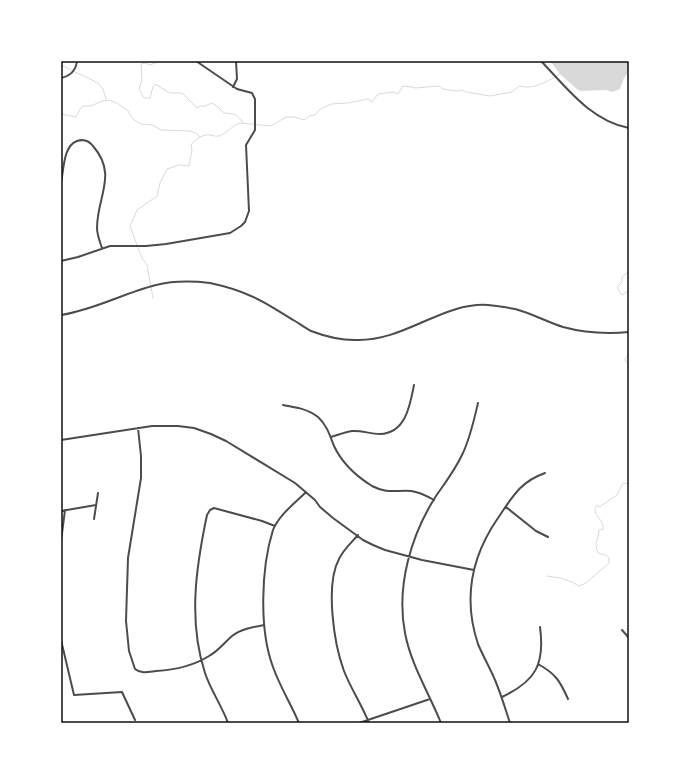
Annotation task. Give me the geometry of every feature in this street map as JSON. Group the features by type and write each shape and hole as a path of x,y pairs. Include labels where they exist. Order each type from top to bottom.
{"street":[{"path":"61,78 75,69 77,61"},
{"path":"234,87 237,79 236,61"},
{"path":"541,61 591,112 606,121 629,128"},
{"path":"61,261 116,245 146,246 223,235 236,230 245,222 249,211 246,145 255,130 255,99 252,93 234,87 197,62"},
{"path":"61,182 66,155 70,146 78,140 88,141 98,153 106,170 106,178 98,222 98,234 102,248"},
{"path":"61,315 86,310 157,284 196,282 210,283 230,288 251,296 310,330 332,337 354,340 389,336 449,311 472,306 487,305 515,309 564,327 595,333 610,334 629,332"},
{"path":"331,437 349,431 380,434 396,428 405,419 409,410 414,385"},
{"path":"441,723 414,664 404,631 402,602 408,556 417,532 434,500 462,455 469,437 478,402"},
{"path":"283,405 299,408 317,416 327,428 335,447 344,462 359,477 373,486 384,491 418,492 434,500"},
{"path":"61,440 164,425 194,428 226,441 273,469 306,492 325,510 373,545 408,556 449,566 474,570"},
{"path":"138,428 141,448 141,478 128,558 126,621 129,651 133,667 138,671 143,672 166,671 194,664 215,652 233,636 246,629 264,625"},
{"path":"510,723 502,697 479,646 475,632 470,601 474,570 483,544 506,507 526,482 545,473"},
{"path":"299,723 272,666 264,625 264,600 266,564 269,545 275,526 306,492"},
{"path":"94,519 98,493"},
{"path":"61,511 96,505"},
{"path":"506,507 536,531 548,538"},
{"path":"228,723 214,696 202,660 196,624 195,600 199,550 207,515 210,510 214,508 275,526"},
{"path":"61,541 66,510"},
{"path":"358,535 344,551 335,567 333,584 333,624 336,644 344,671 370,723"},
{"path":"502,697 528,682 534,673 541,655 542,639 540,627"},
{"path":"622,630 629,638"},
{"path":"61,640 74,695 122,692 135,720"},
{"path":"538,664 551,672 560,683 568,700"},
{"path":"359,723 430,699"}],"shaded area":[{"path":"550,61 629,61 629,71 624,78 620,89 612,92 606,90 580,91 560,74"}],"waterway":[{"path":"160,61 150,65 145,63 141,64 142,80 139,89 144,98 150,98 155,84 170,93 182,93 197,108 212,103 224,113 233,114 239,117 243,123"},
{"path":"61,65 98,83 103,89 106,99"},
{"path":"137,245 130,226 137,210 157,196 160,183 167,169 179,165 189,166 192,150 191,145 202,136 219,136 240,123 271,126 286,117 294,117 305,120 309,116 315,115 319,110 331,104 348,103 368,99 372,102 378,94 393,92 398,94 403,86 415,88 439,86 443,89 457,91 462,90 490,96 512,92 519,86 535,86 560,74"},
{"path":"61,114 76,117 83,106 91,106 102,101 109,100 117,103 128,111 133,119 141,124 153,125 161,130 190,131 196,133 200,137"},
{"path":"138,248 147,265 153,298"},
{"path":"629,274 627,273 622,277 622,282 617,287 623,295 626,292 629,292"},
{"path":"629,305 629,313"},
{"path":"629,354 625,359 625,361 629,363"},
{"path":"547,576 560,578 579,586 586,583 609,563 608,556 598,553 596,543 599,530 603,529 603,526 595,512 595,508 597,505 599,507 617,495 623,483 629,484"}]}
